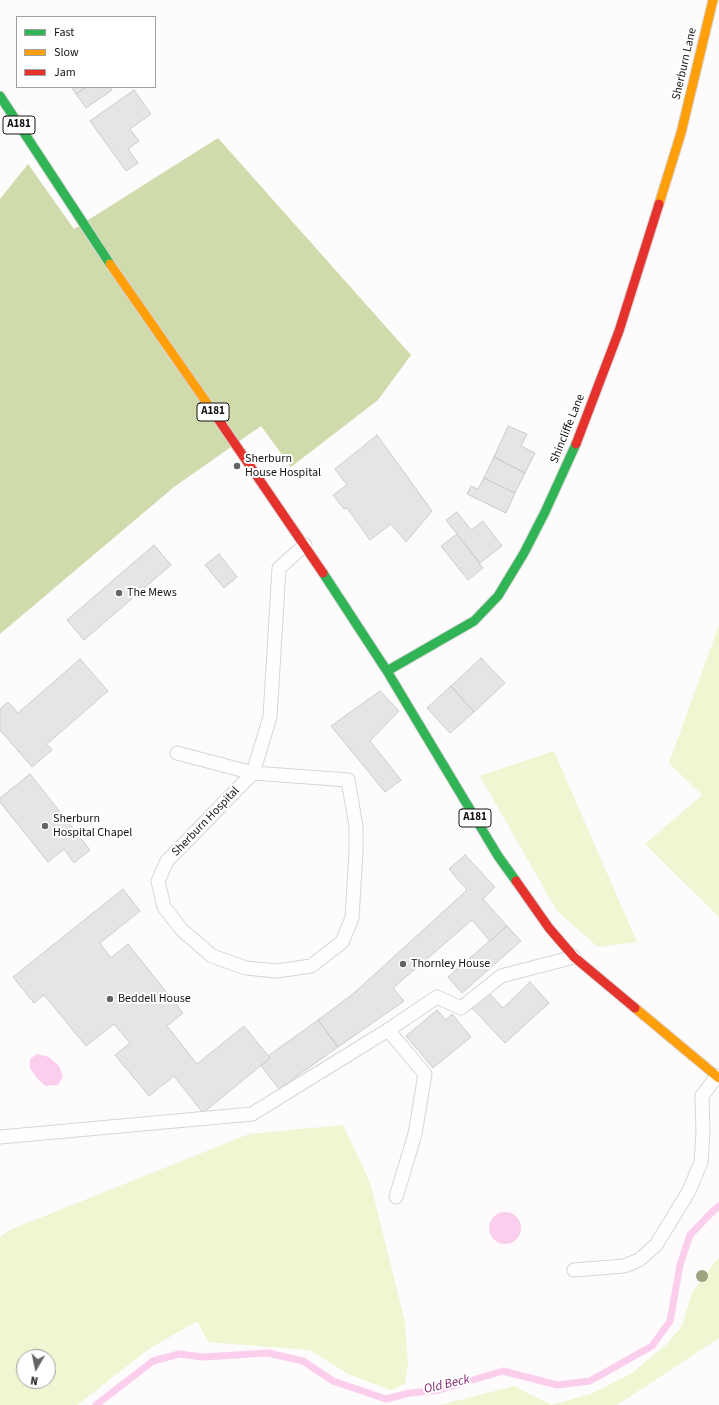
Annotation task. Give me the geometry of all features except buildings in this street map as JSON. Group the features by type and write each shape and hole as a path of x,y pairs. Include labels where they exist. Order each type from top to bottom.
{"main road":[{"name":"Sherburn Lane","path":"681,133 713,0"},
{"name":"A181","path":"0,96 88,232 305,545 387,671 498,856 549,928 574,957 718,1077"},
{"name":"Shincliffe Lane","path":"387,671 474,621 498,596 524,553 546,512 574,448 619,331 681,133"}],"lane":[{"name":"Sherburn Hospital","path":"253,773 348,780 356,826 352,918 342,942 311,966 277,971 246,968 212,956 182,930 164,907 158,881 167,861 253,773 270,717 280,568 305,545"},
{"path":"177,753 253,773"},
{"path":"0,1137 252,1114 388,1030 437,997 461,1008 501,976 574,957"},
{"path":"388,1030 425,1074 415,1134 396,1197"},
{"path":"574,1270 624,1266 639,1260 656,1245 689,1191 701,1162 703,1132 702,1096 718,1077"}],"green space":[{"path":"218,138 411,355 378,400 291,467 261,426 174,487 0,634 0,199 28,164 74,229"},
{"path":"719,625 719,917 645,844 702,795 669,763"},
{"path":"554,751 637,942 598,947 557,911 480,776"},
{"path":"343,1125 370,1182 405,1322 408,1364 405,1384 391,1390 348,1374 310,1350 208,1342 197,1321 149,1349 77,1405 0,1405 0,1237 12,1229 249,1134"},
{"path":"719,1257 719,1338 617,1405 551,1405 591,1394 632,1373 667,1344 682,1326 692,1293"},
{"path":"514,1386 551,1405 440,1405"}],"shaded area":[{"path":"37,1054 49,1057 59,1066 63,1076 58,1085 45,1086 36,1077 30,1068 30,1059"},
{"path":"502,1212 508,1212 518,1219 521,1228 520,1234 514,1241 508,1244 502,1244 492,1237 489,1231 489,1225 496,1215"}],"waterway":[{"name":"Old Beck","path":"96,1405 153,1361 179,1354 203,1357 268,1353 303,1361 333,1381 386,1399 410,1393 439,1390 503,1371 557,1385 590,1381 652,1346 670,1321 680,1265 690,1235 719,1206"}],"traffic: fast":[{"path":"0,96 110,264"},
{"path":"387,671 474,621 498,596 524,553 545,512 576,444"},
{"path":"323,573 387,671 498,856 516,881"}],"traffic: slow":[{"path":"659,204 681,133 713,0"},
{"path":"110,264 216,416"},
{"path":"635,1008 719,1078"}],"traffic: jam":[{"path":"576,444 619,331 659,204"},
{"path":"216,416 323,573"},
{"path":"516,881 549,928 574,957 635,1008"}],"place":[{"name":"Sherburn House Hospital","path":"237,466"},
{"name":"The Mews","path":"119,593"},
{"name":"Sherburn Hospital Chapel","path":"45,826"},
{"name":"Thornley House","path":"403,964"},
{"name":"Beddell House","path":"110,999"}]}
